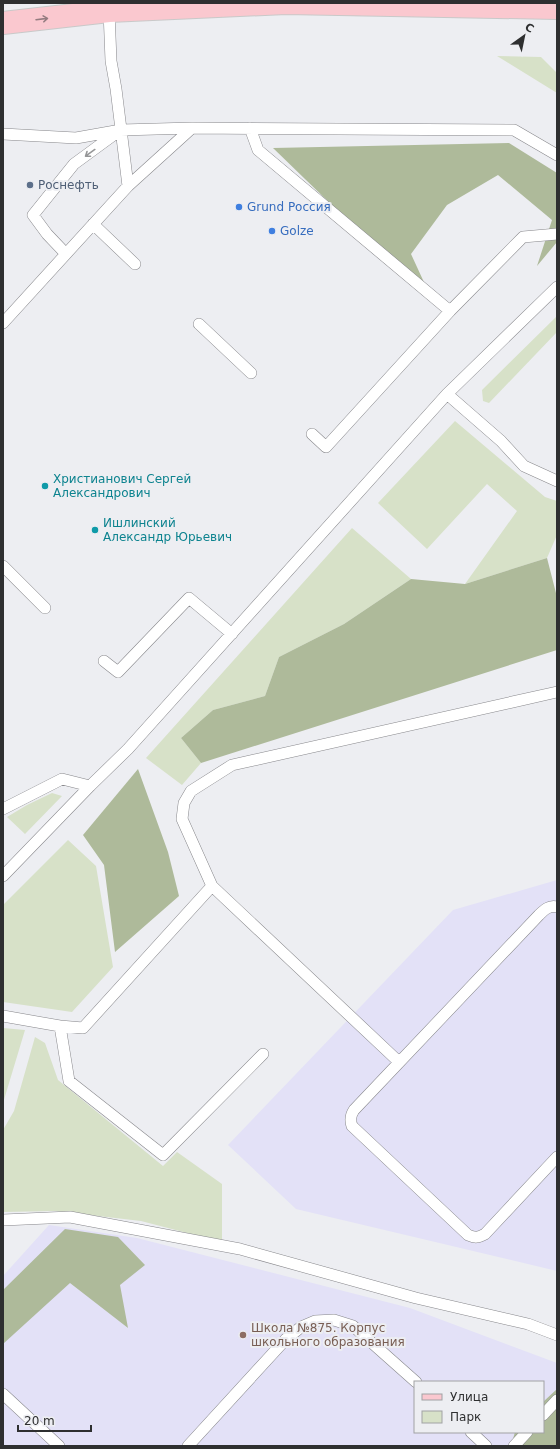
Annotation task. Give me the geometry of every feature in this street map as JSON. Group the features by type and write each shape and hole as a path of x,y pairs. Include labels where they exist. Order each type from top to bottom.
{"main road":[{"path":"3,23 109,11 286,3 557,8"}],"lane":[{"path":"109,11 111,61 128,186"},
{"path":"3,323 128,186 192,128"},
{"path":"3,134 76,138 121,130 192,128 514,130 557,155"},
{"path":"250,128 258,150 450,311"},
{"path":"66,254 47,234 33,215 74,164 121,130"},
{"path":"93,224 135,264"},
{"path":"312,434 326,447 450,311 523,237 557,234"},
{"path":"3,876 128,749 447,394 557,287"},
{"path":"199,324 251,374"},
{"path":"447,394 501,441 524,466 557,482"},
{"path":"3,566 45,608"},
{"path":"104,662 118,672 190,598 232,634"},
{"path":"399,1062 212,886 182,819 184,803 191,791 232,765 557,692"},
{"path":"3,809 62,779 90,786"},
{"path":"3,1016 60,1026 83,1028 212,886"},
{"path":"557,907 546,908 538,915 354,1110 350,1120 352,1126 468,1235 474,1238 485,1234 557,1158"},
{"path":"60,1026 69,1081 163,1155 263,1054"},
{"path":"3,1220 70,1217 240,1249 416,1298 528,1324 557,1335"},
{"path":"188,1446 286,1339 301,1327 315,1321 334,1320 353,1326 415,1381"},
{"path":"3,1394 59,1446"},
{"path":"544,1414 557,1400"},
{"path":"472,1433 486,1446"},
{"path":"514,1446 526,1433"}],"shaded area":[{"path":"557,880 557,1271 296,1209 228,1145 453,910"},
{"name":"Школа №875. Корпус школьного образования","path":"49,1225 137,1238 410,1308 557,1363 557,1446 3,1446 3,1276"}],"green space":[{"path":"497,56 541,57 557,73 557,93"},
{"path":"509,143 557,173 557,242 537,266 552,220 498,175 447,205 411,254 434,304 273,148"},
{"path":"557,316 557,332 489,403 483,401 482,390"},
{"path":"455,421 545,497 557,501 557,535 547,558 465,584 517,511 487,484 427,549 378,503"},
{"path":"352,528 411,579 344,624 279,657 265,696 213,710 181,738 201,763 182,785 146,758"},
{"path":"547,558 557,597 557,650 201,763 181,738 213,710 265,696 279,657 344,624 411,579 465,584"},
{"path":"138,769 168,852 179,896 115,952 104,865 83,835"},
{"path":"52,793 62,796 25,834 7,817 27,805"},
{"path":"68,840 96,866 113,967 72,1012 3,1002 3,905"},
{"path":"3,1028 25,1030 3,1103"},
{"path":"35,1037 45,1043 58,1080 163,1166 177,1152 222,1184 222,1242 141,1221 55,1211 3,1212 3,1130 14,1111"},
{"path":"65,1229 118,1237 145,1265 120,1285 128,1328 70,1283 3,1344 3,1290"},
{"path":"557,1389 557,1446 511,1446 515,1433 544,1433 544,1401"}],"place":[{"name":"Роснефть","path":"30,185"},
{"name":"Grund Россия","path":"239,207"},
{"name":"Golze","path":"272,231"},
{"name":"Христианович Сергей Александрович","path":"45,486"},
{"name":"Ишлинский Александр Юрьевич","path":"95,530"},
{"name":"Школа №875. Корпус школьного образования","path":"243,1335"}]}
